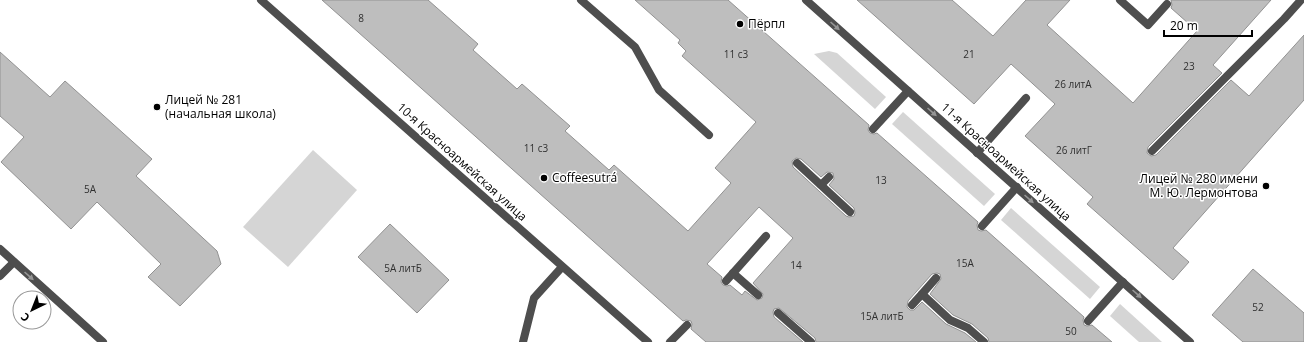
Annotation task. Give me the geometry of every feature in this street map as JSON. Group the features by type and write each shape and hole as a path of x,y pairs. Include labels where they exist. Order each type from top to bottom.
{"street":[{"name":"10-я Красноармейская улица","path":"261,0 648,342"},
{"path":"582,0 635,48 659,90 709,135"},
{"name":"11-я Красноармейская улица","path":"806,0 1190,342"},
{"path":"1120,0 1148,25 1167,4"},
{"path":"1152,151 1284,19 1301,0"},
{"path":"873,129 908,91"},
{"path":"977,153 1026,98"},
{"path":"797,163 850,212"},
{"path":"821,186 829,177"},
{"path":"982,226 1017,187"},
{"path":"726,281 766,236"},
{"path":"0,250 103,342"},
{"path":"0,276 14,262"},
{"path":"523,342 534,298 562,267"},
{"path":"733,273 758,295"},
{"path":"912,305 936,278"},
{"path":"1088,321 1123,282"},
{"path":"922,294 950,320 968,328 984,342"},
{"path":"778,313 811,342"},
{"path":"670,342 686,324"}],"shaded area":[{"path":"829,51 837,53 886,97 875,109 814,54"},
{"path":"903,112 995,194 984,206 892,124"},
{"path":"313,150 357,190 288,267 243,227"},
{"path":"1011,208 1100,287 1090,299 1001,220"},
{"path":"1120,304 1162,342 1139,342 1110,316"}],"building":[{"path":"322,0 428,0 478,44 473,50 517,89 522,84 570,126 565,131 609,170 614,165 688,231 731,183 715,168 756,122 682,56 686,51 678,43 680,40 635,0 728,0 869,125 868,130 870,133 877,133 978,222 978,230 986,230 1084,317 1084,325 1092,325 1112,342 989,342 988,338 972,324 953,315 930,294 941,279 940,274 937,273 932,274 908,301 907,307 910,310 914,310 922,302 946,324 965,333 976,342 816,342 815,338 779,308 774,309 774,317 803,342 706,342 691,329 691,321 683,321","holes":["796,158 801,159 821,177 827,172 833,173 834,179 829,185 854,208 854,216 846,216 793,167 792,161","759,207 793,238 753,283 763,294 762,298 757,300 745,291 742,295 730,285 723,285 721,282 722,277 707,264"]},
{"path":"857,0 952,0 993,36 1026,0 1070,0 1047,25 1133,103 1197,31 1171,8 1171,0 1271,0 1213,65 1222,73 1148,147 1147,153 1151,156 1156,155 1231,80 1249,96 1304,35 1304,100 1173,248 1189,262 1173,280 1087,204 1093,197 1025,136 1055,104 1011,64 974,104"},
{"path":"0,52 50,97 65,81 152,159 136,176 217,251 221,264 180,306 148,277 161,264 97,202 71,229 1,162 24,137 0,116"},
{"path":"390,224 449,280 417,313 358,257"},
{"path":"1253,269 1304,313 1304,342 1243,342 1212,315"}],"place":[{"name":"Пёрпл","path":"740,24"},
{"name":"Лицей № 281 (начальная школа)","path":"157,107"},
{"name":"Coffeesutrá","path":"544,178"},
{"name":"Лицей № 280 имени М. Ю. Лермонтова","path":"1266,186"}]}
